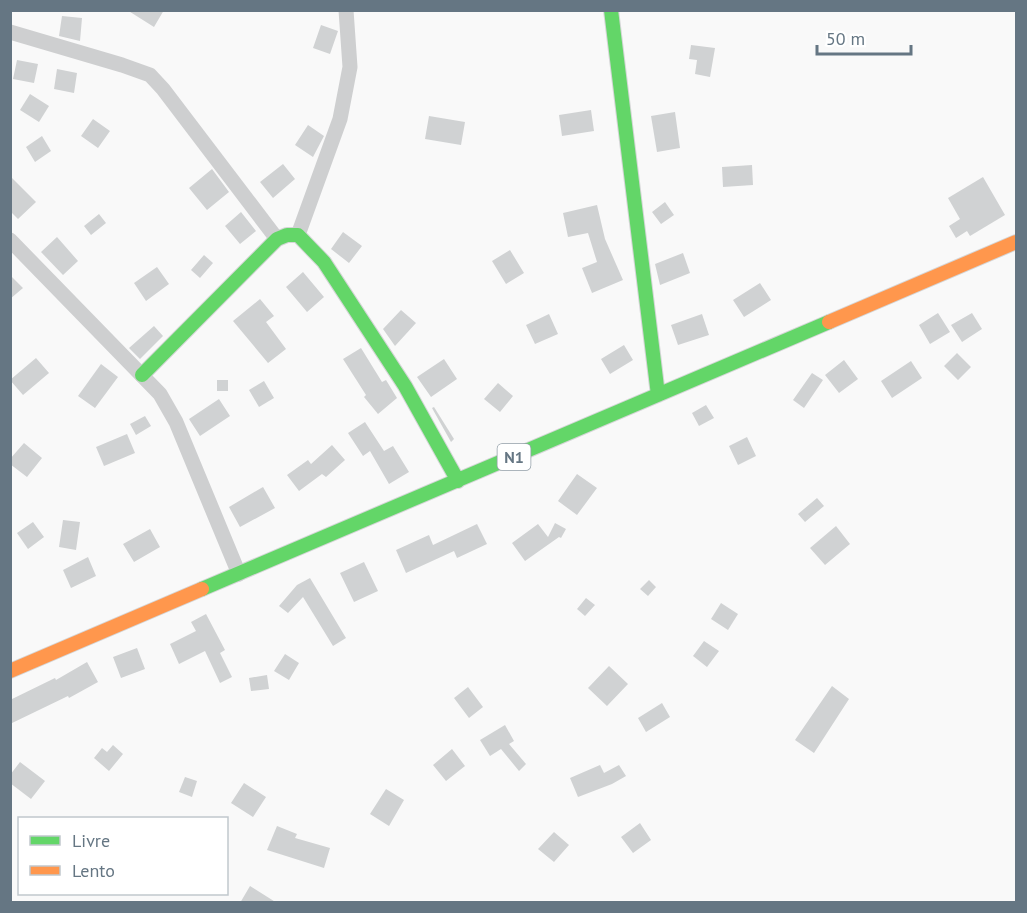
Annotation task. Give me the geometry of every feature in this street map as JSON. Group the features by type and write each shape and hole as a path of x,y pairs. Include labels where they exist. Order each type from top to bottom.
{"main road":[{"path":"611,10 658,395"},
{"path":"142,375 277,239 287,235 298,235 324,262 405,386 458,481"},
{"name":"N1","path":"10,671 1017,242"}],"street":[{"path":"298,235 340,119 350,67 346,10"},
{"path":"10,32 122,64 150,75 277,239"},
{"path":"10,240 160,394 176,422 239,574"}],"building":[{"path":"127,10 164,10 154,27"},
{"path":"62,16 82,18 80,41 59,36"},
{"path":"321,25 338,31 330,54 313,48"},
{"path":"691,45 715,48 710,77 695,74 697,60 689,59"},
{"path":"17,60 38,64 34,83 13,79"},
{"path":"57,69 77,73 74,93 54,89"},
{"path":"30,94 49,106 39,122 20,110"},
{"path":"591,110 594,131 562,136 559,115"},
{"path":"675,112 680,148 657,152 651,116"},
{"path":"429,116 465,122 461,145 425,139"},
{"path":"93,119 110,131 98,148 81,136"},
{"path":"308,125 324,136 313,157 295,145"},
{"path":"42,136 51,151 35,162 26,147"},
{"path":"283,164 295,179 273,198 260,182"},
{"path":"752,165 753,185 723,187 722,167"},
{"path":"212,169 229,192 207,210 189,188"},
{"path":"10,176 36,202 18,219 10,211"},
{"path":"983,177 1005,215 970,236 967,231 956,238 949,226 960,219 948,198"},
{"path":"665,202 674,215 661,224 652,212"},
{"path":"597,205 605,239 623,280 592,293 582,268 597,262 588,233 568,237 563,213"},
{"path":"241,212 256,231 240,244 225,226"},
{"path":"99,214 106,223 91,235 84,226"},
{"path":"343,232 362,246 349,263 331,249"},
{"path":"57,237 78,261 63,275 41,252"},
{"path":"510,250 524,273 506,284 492,261"},
{"path":"683,253 690,273 660,285 655,264"},
{"path":"204,255 213,263 200,278 191,270"},
{"path":"157,267 169,284 146,301 134,283"},
{"path":"303,272 324,297 307,312 286,287"},
{"path":"10,275 23,288 10,299"},
{"path":"760,283 771,300 744,317 733,300"},
{"path":"260,299 274,316 266,322 286,349 268,363 233,321"},
{"path":"401,310 416,323 395,346 383,329"},
{"path":"938,313 950,332 930,344 919,325"},
{"path":"972,313 982,329 962,342 951,325"},
{"path":"549,314 558,334 535,344 526,325"},
{"path":"702,314 709,335 678,345 671,325"},
{"path":"154,326 163,336 140,359 129,348"},
{"path":"624,345 633,360 610,374 601,359"},
{"path":"361,348 382,382 386,380 397,398 378,414 364,397 366,395 343,359"},
{"path":"957,353 971,367 958,380 944,366"},
{"path":"36,358 49,373 23,395 10,380"},
{"path":"444,359 457,379 431,397 417,377"},
{"path":"844,360 858,379 839,393 825,375"},
{"path":"911,361 922,378 892,398 881,381"},
{"path":"101,364 118,377 95,408 78,396"},
{"path":"812,373 823,380 804,408 793,400"},
{"path":"217,380 228,380 228,391 217,391"},
{"path":"264,381 274,398 259,407 249,390"},
{"path":"498,383 513,396 500,412 484,399"},
{"path":"219,399 230,416 200,436 189,419"},
{"path":"706,405 714,418 699,426 692,413"},
{"path":"434,407 454,439 451,442 432,408"},
{"path":"145,416 151,426 136,435 130,424"},
{"path":"365,422 384,451 393,446 409,472 389,484 370,451 363,456 348,433"},
{"path":"127,434 135,453 104,466 96,447"},
{"path":"747,437 756,456 738,465 729,446"},
{"path":"24,443 42,458 27,477 10,464 10,459"},
{"path":"332,445 345,460 326,477 322,474 299,491 287,475 308,460 311,464"},
{"path":"577,474 597,488 577,515 558,501"},
{"path":"263,487 275,508 240,527 229,507"},
{"path":"817,498 824,506 805,522 798,514"},
{"path":"63,520 80,522 76,550 59,547"},
{"path":"33,522 44,537 28,549 17,533"},
{"path":"555,523 566,529 561,538 559,537 525,561 512,543 538,524 548,537"},
{"path":"477,524 487,544 457,558 454,551 406,573 396,550 429,535 433,545"},
{"path":"836,526 850,544 825,565 810,548"},
{"path":"150,529 160,547 134,562 123,544"},
{"path":"88,557 96,576 71,588 63,570"},
{"path":"364,562 378,591 354,602 340,573"},
{"path":"310,578 346,638 333,646 303,597 288,613 279,606 297,585"},
{"path":"649,580 656,587 648,596 640,589"},
{"path":"586,598 595,605 585,616 577,609"},
{"path":"721,603 738,614 728,630 711,619"},
{"path":"206,614 225,650 220,653 232,677 220,683 205,651 179,664 170,644 196,631 191,622"},
{"path":"704,641 719,651 707,667 693,656"},
{"path":"137,648 145,669 121,678 113,657"},
{"path":"285,654 299,663 289,680 274,671"},
{"path":"87,662 98,682 69,698 68,696 10,724 10,700 55,678 56,680"},
{"path":"609,666 628,684 607,706 588,688"},
{"path":"267,675 269,689 251,691 249,678"},
{"path":"832,686 849,699 814,753 795,740"},
{"path":"468,687 483,707 469,718 454,698"},
{"path":"662,703 670,717 646,732 638,718"},
{"path":"505,725 514,741 509,744 526,764 519,771 501,749 490,756 480,740"},
{"path":"113,745 123,754 109,771 94,758 102,748 107,752"},
{"path":"452,749 465,766 446,781 433,765"},
{"path":"20,762 45,781 31,799 10,783 10,775"},
{"path":"600,765 604,773 619,765 626,776 578,797 570,778"},
{"path":"185,777 197,781 192,797 179,792"},
{"path":"244,783 266,797 253,817 231,803"},
{"path":"386,789 404,800 389,826 370,814"},
{"path":"640,823 651,840 633,853 621,837"},
{"path":"277,826 297,834 295,838 330,848 324,868 267,850"},
{"path":"554,832 569,845 554,862 538,849"},
{"path":"250,886 277,903 240,903"}],"traffic: fast":[{"path":"611,10 658,395"},
{"path":"142,375 277,239 287,235 298,235 324,262 405,386 458,481"},
{"path":"202,589 829,322"}],"traffic: slow":[{"path":"829,322 1016,242"},
{"path":"10,671 202,589"}]}
